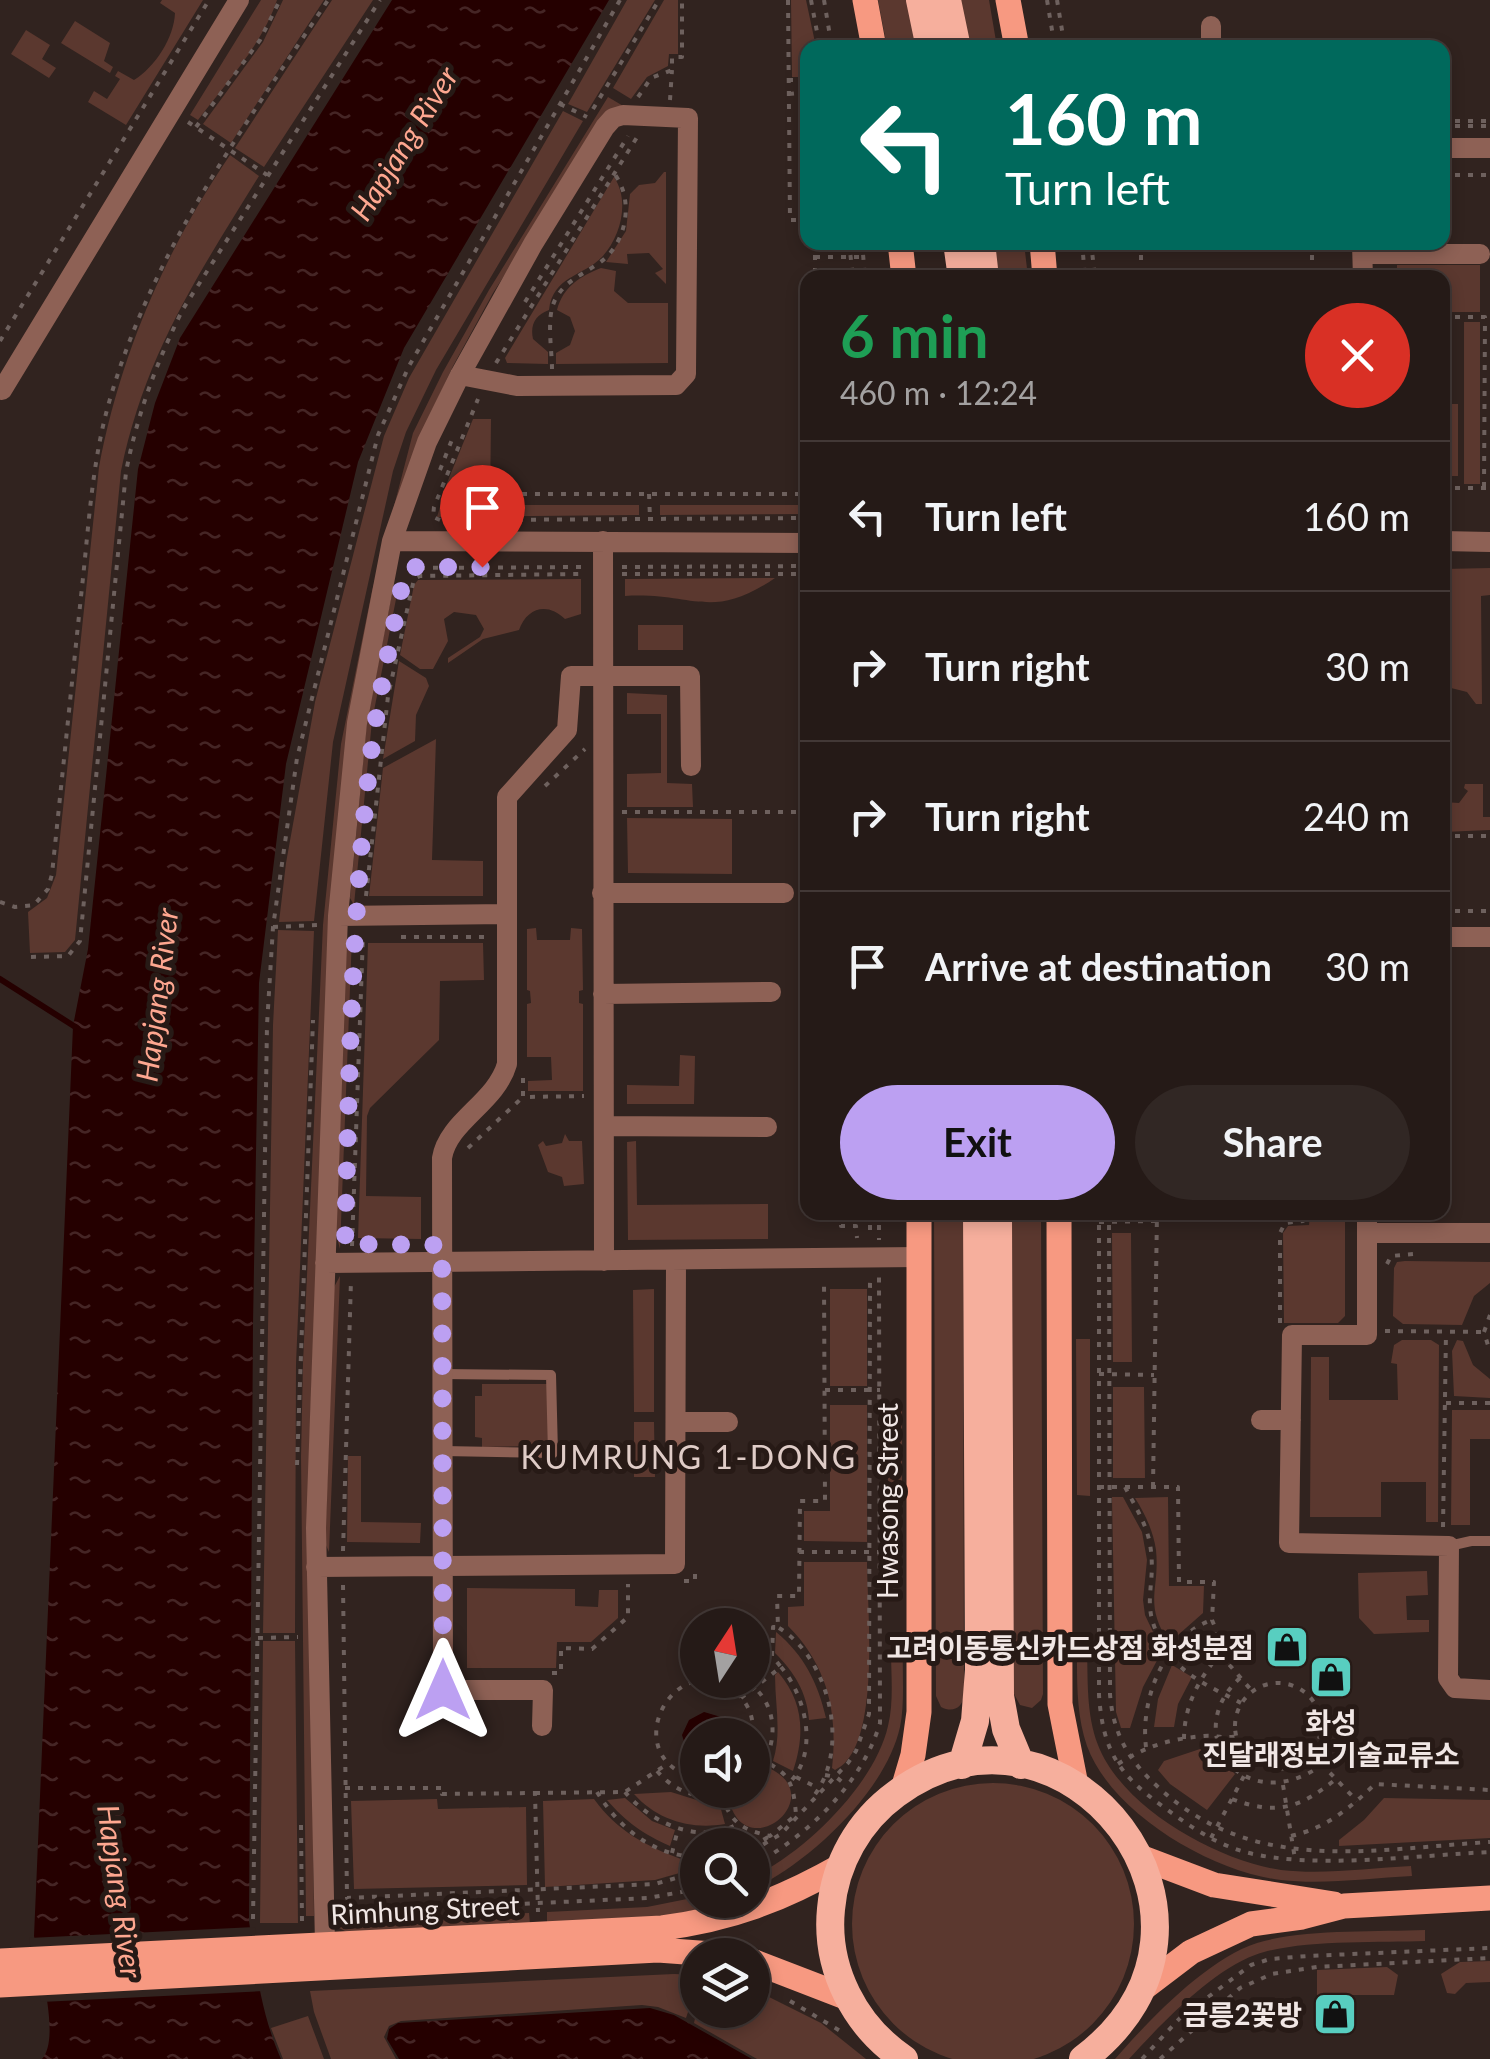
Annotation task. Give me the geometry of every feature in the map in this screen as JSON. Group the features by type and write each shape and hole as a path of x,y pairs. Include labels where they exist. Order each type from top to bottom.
{"highway":[{"path":"920,0 928,40"},
{"path":"947,0 955,40"},
{"path":"962,1765 975,1722 978,1690 977,1220"},
{"path":"998,1220 1000,1696 1006,1729 1021,1765"},
{"path":"904,2059 874,2035 839,1978 830,1933 834,1888 841,1866 860,1830 903,1788 962,1765 1021,1765 1076,1785 1120,1824 1140,1857 1155,1914 1152,1953 1141,1990 1111,2035 1083,2059"}],"main road":[{"path":"864,0 872,40"},
{"path":"1008,0 1016,40"},
{"name":"Hwasong Street","path":"903,1788 919,1712 918,1220"},
{"path":"1058,1220 1060,1704 1076,1785"},
{"path":"1140,1857 1214,1885 1344,1906"},
{"name":"Rimhung Street","path":"0,1985 292,1958 330,1925 539,1934 662,1928 747,1911 789,1895 841,1866"},
{"path":"1141,1990 1191,1952 1232,1931 1344,1906 1490,1898"},
{"name":"Rimhung Street","path":"0,1961 680,1952"},
{"path":"770,1967 848,1998"}],"street":[{"path":"1,391 239,0"},
{"path":"330,1925 325,1263 357,723 392,541 428,442 460,375 534,244 613,118 688,118 686,374 676,385 517,386 460,375"},
{"path":"1450,148 1490,148"},
{"path":"1401,250 1480,254"},
{"path":"392,541 800,543"},
{"path":"603,541 604,1261"},
{"path":"1450,542 1490,542"},
{"path":"542,1726 543,1690 443,1690 444,1148 498,1087 506,1064 507,797 567,730 570,676 690,676 691,766"},
{"path":"602,893 784,893"},
{"path":"346,926 506,914"},
{"path":"1450,921 1490,938"},
{"path":"603,994 771,992"},
{"path":"604,1126 766,1127"},
{"path":"1490,1233 1367,1223 1367,1335 1292,1335 1290,1544 1449,1546 1448,1678 1455,1688 1490,1690"},
{"path":"325,1263 676,1260 869,1253 919,1257"},
{"path":"326,1567 676,1564 676,1260"},
{"path":"1261,1420 1291,1420"},
{"path":"676,1422 728,1422"}],"lane":[{"path":"441,1374 551,1375 552,1452 442,1450"},
{"path":"1449,1546 1490,1541"}],"path":[{"path":"0,341 209,0"},
{"path":"196,127 260,40 280,0"},
{"path":"0,902 15,907 34,905 44,896 52,874 95,467 110,398 160,266 191,207 328,0"},
{"path":"31,958 68,956 80,941 126,472 163,350 183,309 380,0"},
{"path":"635,106 643,86 658,73 672,70 672,57 682,57 682,0"},
{"path":"788,0 790,220 800,220"},
{"path":"811,0 818,40"},
{"path":"824,0 831,40"},
{"path":"1047,0 1054,40"},
{"path":"1057,0 1064,40"},
{"path":"788,80 800,80"},
{"path":"788,94 800,93"},
{"path":"560,104 585,116"},
{"path":"184,120 267,175"},
{"path":"1450,124 1490,123"},
{"path":"630,134 650,135"},
{"path":"537,370 552,370 552,310 559,294 572,279 607,256 623,228 625,192 608,166"},
{"path":"1450,175 1490,175"},
{"path":"815,250 815,270"},
{"path":"850,250 852,270"},
{"path":"863,250 864,270"},
{"path":"815,257 863,256"},
{"path":"1450,316 1485,316 1487,488 1450,488"},
{"path":"485,363 506,370"},
{"path":"496,494 800,494"},
{"path":"649,494 650,528"},
{"path":"404,576 407,568 414,567 800,566"},
{"path":"534,796 585,749 585,764"},
{"path":"602,812 800,812"},
{"path":"1450,836 1490,836"},
{"path":"352,1012 346,926 361,865"},
{"path":"1450,918 1490,911"},
{"path":"273,926 346,926"},
{"path":"399,936 488,936"},
{"path":"523,1078 523,1097"},
{"path":"460,1156 523,1097 604,1096"},
{"path":"347,1166 345,1244 352,1244"},
{"path":"842,1220 842,1226 856,1226 869,1253"},
{"path":"770,1837 836,1777 856,1751 869,1714 870,1220"},
{"path":"770,1854 797,1837 846,1786 864,1762 880,1723 880,1390 869,1253 877,1220"},
{"path":"1280,1327 1280,1233 1285,1224 1304,1220"},
{"path":"1153,1487 1156,1221 1099,1222 1100,1710 1106,1738 1118,1764 1141,1790 1211,1838 1242,1852 1295,1859 1490,1852"},
{"path":"1109,1222 1110,1694 1114,1726 1130,1756 1166,1795 1215,1828 1273,1848 1352,1850 1490,1842"},
{"path":"1386,1280 1386,1263 1391,1256 1420,1254"},
{"path":"770,1836 787,1825 820,1788 832,1733 830,1707 808,1658 778,1627 777,1596 800,1596 800,1501 825,1501 824,1279"},
{"path":"336,1678 326,1567 344,1280 351,1280"},
{"path":"1490,1315 1484,1332 1490,1352"},
{"path":"1384,1342 1385,1331 1484,1332"},
{"path":"1446,1332 1444,1527 1449,1546"},
{"path":"1099,1374 1154,1375"},
{"path":"825,1390 880,1390"},
{"path":"1446,1403 1490,1403"},
{"path":"1099,1486 1178,1487 1179,1582 1214,1582 1212,1620 1224,1649 1201,1680 1187,1710 1184,1739"},
{"path":"1125,1487 1147,1532 1150,1615 1170,1656 1242,1704"},
{"path":"800,1552 880,1552"},
{"path":"676,1581 695,1582 695,1562"},
{"path":"617,1584 639,1580"},
{"path":"542,1673 561,1673 561,1648 592,1649 628,1617 628,1582"},
{"path":"1146,1746 1144,1728 1149,1696 1170,1656 1195,1628 1212,1620"},
{"path":"778,1627 774,1627 772,1656 799,1692 804,1710 804,1750 793,1779 796,1815"},
{"path":"258,1638 299,1636"},
{"path":"1220,1654 1252,1692"},
{"path":"770,1676 781,1667"},
{"path":"1241,1678 1225,1694 1217,1718 1217,1738 1230,1763 1254,1780 1283,1784 1306,1777 1322,1765"},
{"path":"1274,1683 1307,1694 1315,1703 1322,1726 1312,1754 1288,1769 1260,1765 1245,1754 1236,1736 1235,1721 1252,1692 1274,1683"},
{"path":"680,1689 656,1719 657,1742 668,1763 680,1772"},
{"path":"742,1698 752,1718"},
{"path":"763,1698 772,1717 770,1748"},
{"path":"1118,1764 1146,1746 1210,1735 1236,1736"},
{"path":"1312,1754 1357,1801"},
{"path":"337,1789 443,1788 442,1794 625,1792 668,1763"},
{"path":"770,1764 793,1779 820,1788"},
{"path":"1254,1780 1260,1765"},
{"path":"657,1771 680,1791"},
{"path":"825,1775 836,1777 846,1786"},
{"path":"1211,1838 1244,1776"},
{"path":"1232,1799 1255,1806 1286,1807 1312,1798 1336,1779"},
{"path":"1283,1784 1295,1859"},
{"path":"1291,1836 1315,1830 1375,1784 1490,1790"},
{"path":"597,1792 623,1826 642,1840 680,1854"},
{"path":"625,1792 654,1818 678,1828 672,1853"},
{"path":"535,1793 539,1934"},
{"path":"726,1808 743,1828"},
{"path":"730,1828 736,1824"},
{"path":"787,1825 797,1837"},
{"path":"338,1842 330,1925 680,1892"},
{"path":"1142,2059 1180,2018 1250,1965 1308,1956 1490,1948"},
{"path":"1160,2059 1240,1988 1272,1974 1317,1967 1490,1958"},
{"path":"782,1997 849,2037"}],"shaded area":[{"path":"203,0 126,125 88,102 94,91 107,99 120,79 115,76 118,71 134,80 156,60 167,42 175,13 160,3"},
{"path":"261,0 277,0 262,33 198,120 190,115"},
{"path":"283,0 324,0 231,143 203,124 263,42"},
{"path":"332,0 373,0 264,167 235,148"},
{"path":"627,0 655,0 587,112 568,104"},
{"path":"664,0 678,0 678,54 669,54 668,66 647,77 631,99 613,88"},
{"path":"791,0 806,0 815,40 800,40 800,77 792,77"},
{"path":"878,0 908,0 916,40 886,40"},
{"path":"959,0 989,0 996,40 966,40"},
{"path":"75,21 110,43 104,61 113,67 110,73 61,43"},
{"path":"26,30 50,45 42,59 56,68 49,78 11,54"},
{"path":"608,97 630,110 608,113 493,293 417,443 346,747 329,925 309,1458 314,1916 306,1916 303,1363 323,925 341,744 372,591 413,433 489,290"},
{"path":"563,111 583,121 436,370 406,432 393,471 333,742 314,921 279,922 315,702 384,436 409,378"},
{"path":"230,155 259,176 195,282 159,352 131,429 121,471 75,940 65,952 30,953 28,912 47,898 56,875 99,467 108,425 148,304 185,228"},
{"path":"664,172 666,284 655,273 663,269 649,253 627,254 628,264 606,262 626,231 630,194 639,185 655,183"},
{"path":"614,177 622,207 614,239 602,257 556,290 549,310 533,325 533,339 548,352 548,364 507,363 505,358"},
{"path":"996,250 1025,250 1027,270 997,270"},
{"path":"1397,265 1480,265 1480,312 1450,312 1450,270 1397,270"},
{"path":"601,268 616,271 614,291 628,303 668,303 668,363 556,364 556,353 570,345 575,331 570,317 557,310 563,295 573,283"},
{"path":"1464,322 1480,322 1480,484 1464,484"},
{"path":"1450,404 1458,404 1458,476 1450,476"},
{"path":"473,419 491,419 490,505 639,505 639,515 437,517"},
{"path":"660,505 800,505 800,514 660,515"},
{"path":"1490,568 1490,595 1481,596 1482,704 1476,704 1467,692 1450,688 1450,569"},
{"path":"775,578 734,599 718,602 625,596 625,579"},
{"path":"581,579 581,614 565,619 552,610 533,612 519,630 483,639 448,663 448,658 480,637 484,629 476,615 454,612 444,619 448,641 433,669 420,669 400,655 418,580"},
{"path":"393,588 398,589 372,721 354,905 350,898 367,720"},
{"path":"638,625 683,625 683,650 638,650"},
{"path":"399,661 426,678 429,686 416,715 415,741 383,759"},
{"path":"627,693 667,695 667,783 692,784 693,807 627,807 627,774 661,773 661,714 627,714"},
{"path":"436,739 432,860 483,861 483,896 369,896 383,768"},
{"path":"1465,784 1483,784 1483,817 1490,817 1490,830 1450,832 1450,802 1459,803 1468,791"},
{"path":"627,818 732,819 732,874 628,873"},
{"path":"536,928 537,940 570,940 571,928 582,929 583,990 579,991 579,1003 583,1004 583,1091 528,1091 528,1081 552,1080 551,1057 527,1057 527,1004 531,1003 527,990 527,929"},
{"path":"278,930 314,931 296,1364 295,1633 263,1633"},
{"path":"350,936 340,1249 336,1234 346,945"},
{"path":"368,943 483,943 484,980 440,981 439,1040 370,1108 367,1116 366,1196 421,1197 421,1239 358,1238"},
{"path":"680,1055 695,1056 694,1104 627,1104 627,1085 679,1086"},
{"path":"565,1134 569,1141 582,1141 584,1184 564,1186 562,1177 548,1172 538,1145 543,1141 546,1146 562,1143"},
{"path":"636,1141 637,1205 768,1204 768,1239 628,1240 627,1142"},
{"path":"934,1220 963,1220 964,1696 959,1706 949,1710 941,1707 936,1696"},
{"path":"1012,1220 1041,1220 1043,1694 1032,1708 1020,1705 1014,1694"},
{"path":"1309,1220 1345,1220 1345,1316 1338,1323 1284,1323 1283,1233 1288,1226 1309,1225"},
{"path":"1112,1233 1131,1233 1132,1362 1113,1362"},
{"path":"1397,1262 1490,1262 1490,1283 1474,1296 1462,1325 1403,1324 1393,1316 1394,1268"},
{"path":"340,1276 329,1552 325,1543 334,1287"},
{"path":"654,1289 654,1412 634,1412 633,1290"},
{"path":"830,1289 867,1289 867,1386 830,1386"},
{"path":"1076,1339 1090,1339 1090,1496 1077,1495"},
{"path":"1402,1340 1431,1340 1439,1345 1438,1522 1426,1522 1426,1482 1381,1482 1381,1517 1310,1517 1311,1357 1329,1357 1329,1400 1398,1400 1397,1364 1391,1363 1394,1345"},
{"path":"1457,1340 1463,1341 1473,1365 1490,1379 1490,1398 1454,1396 1452,1351"},
{"path":"482,1384 550,1384 550,1446 482,1447 482,1438 475,1437 475,1396 482,1396"},
{"path":"1113,1387 1144,1387 1145,1478 1113,1478"},
{"path":"830,1405 867,1405 867,1542 804,1541 804,1511 830,1511"},
{"path":"888,1405 902,1405 902,1497 888,1496"},
{"path":"1452,1410 1490,1410 1490,1439 1470,1439 1470,1525 1451,1525"},
{"path":"634,1422 654,1422 655,1477 634,1477"},
{"path":"348,1456 361,1456 361,1522 421,1523 420,1543 347,1542"},
{"path":"1112,1497 1123,1497 1142,1532 1147,1560 1145,1615 1162,1651 1143,1687 1130,1728 1121,1728 1116,1712"},
{"path":"1168,1497 1169,1586 1204,1586 1203,1613 1169,1643 1155,1606 1155,1543 1135,1498"},
{"path":"804,1562 867,1562 866,1707 850,1757 835,1770 827,1691 813,1657 788,1626 788,1607 804,1606"},
{"path":"1427,1571 1428,1595 1406,1596 1407,1620 1429,1620 1429,1632 1374,1634 1359,1618 1358,1573"},
{"path":"467,1588 575,1589 575,1606 598,1607 599,1590 618,1590 618,1618 591,1642 557,1642 556,1668 467,1668"},
{"path":"776,1632 809,1670 826,1718 809,1720 798,1683 775,1653"},
{"path":"263,1641 295,1641 298,1923 260,1923"},
{"path":"1077,1647 1087,1647 1091,1721 1110,1768 1128,1790 1175,1828 1229,1856 1256,1865 1297,1871 1411,1866 1412,1876 1281,1880 1225,1865 1168,1835 1118,1794 1087,1746 1079,1709"},
{"path":"891,1650 903,1650 900,1727 879,1776 821,1843 770,1880 770,1868 815,1834 869,1771 888,1726"},
{"path":"1172,1665 1192,1677 1178,1704 1174,1727 1154,1727 1158,1699"},
{"path":"778,1672 793,1695 800,1719 793,1771 773,1761"},
{"path":"1215,1744 1235,1774 1207,1810 1170,1784 1158,1770 1164,1761"},
{"path":"770,1769 786,1780 791,1795 788,1809 778,1820 765,1827 751,1827 738,1819 733,1808 770,1808"},
{"path":"965,1786 1021,1786 1071,1807 1093,1824 1110,1846 1131,1896 1131,1952 1110,2002 1093,2024 1071,2041 1028,2060 958,2060 915,2041 893,2024 876,2002 855,1952 855,1896 876,1846 893,1824 915,1807"},
{"path":"671,1792 680,1795 680,1808 721,1808 725,1824 675,1821 634,1794"},
{"path":"625,1798 652,1821 675,1830 670,1846 636,1827 607,1800"},
{"path":"1384,1798 1490,1800 1490,1838 1339,1846 1339,1840"},
{"path":"437,1799 438,1809 526,1807 527,1885 354,1889 351,1801"},
{"path":"594,1799 633,1836 680,1859 680,1873 655,1880 545,1887 543,1801"},
{"path":"680,1900 680,1912 660,1916 547,1923 547,1912 647,1907"},
{"path":"529,1913 530,1924 347,1932 339,1928 359,1920"},
{"path":"1425,1930 1425,1941 1315,1944 1255,1955 1204,1986 1129,2059 1115,2059 1199,1976 1257,1943 1317,1933"},
{"path":"1490,1961 1490,1982 1466,1983 1455,1994 1447,1993 1441,1974 1460,1962"},
{"path":"1387,1967 1398,1975 1394,1995 1317,1995 1317,1970"},
{"path":"680,1974 680,2016 642,2005 401,2021 389,2026 384,2037 396,2059 331,2059 310,1991"},
{"path":"770,1998 821,2023 866,2059 757,2059 703,2028 770,2028"},
{"path":"308,2016 324,2059 283,2059 271,2028"}],"water":[{"name":"Hapjang River","path":"392,0 609,0 404,348 358,462 286,764 259,983 249,1921 264,2008 281,2059 42,2059 47,2049 49,2018 34,1936 73,1026 88,949 138,469 155,403 180,338"},
{"path":"704,1712 722,1718 693,1718"},
{"path":"650,2008 680,2018 680,2028 697,2028 752,2059 399,2059 387,2039 389,2029 398,2023"}],"pier":[{"path":"255,1927 264,1991 41,2002 29,1938"}],"waterway":[{"path":"0,979 77,1028"}],"place":[{"name":"고려이동통신카드상점 화성분점","path":"1287,1647"},
{"name":"화성 진달래정보기술교류소","path":"1331,1677"},
{"name":"금릉2꽃방","path":"1335,2014"}],"district":[{"name":"KUMRUNG 1-DONG","path":"689,1456"}],"route":[{"path":"443,1690 442,1245 345,1244 349,1069 368,774 404,576 407,568 414,567 482,567"}]}
